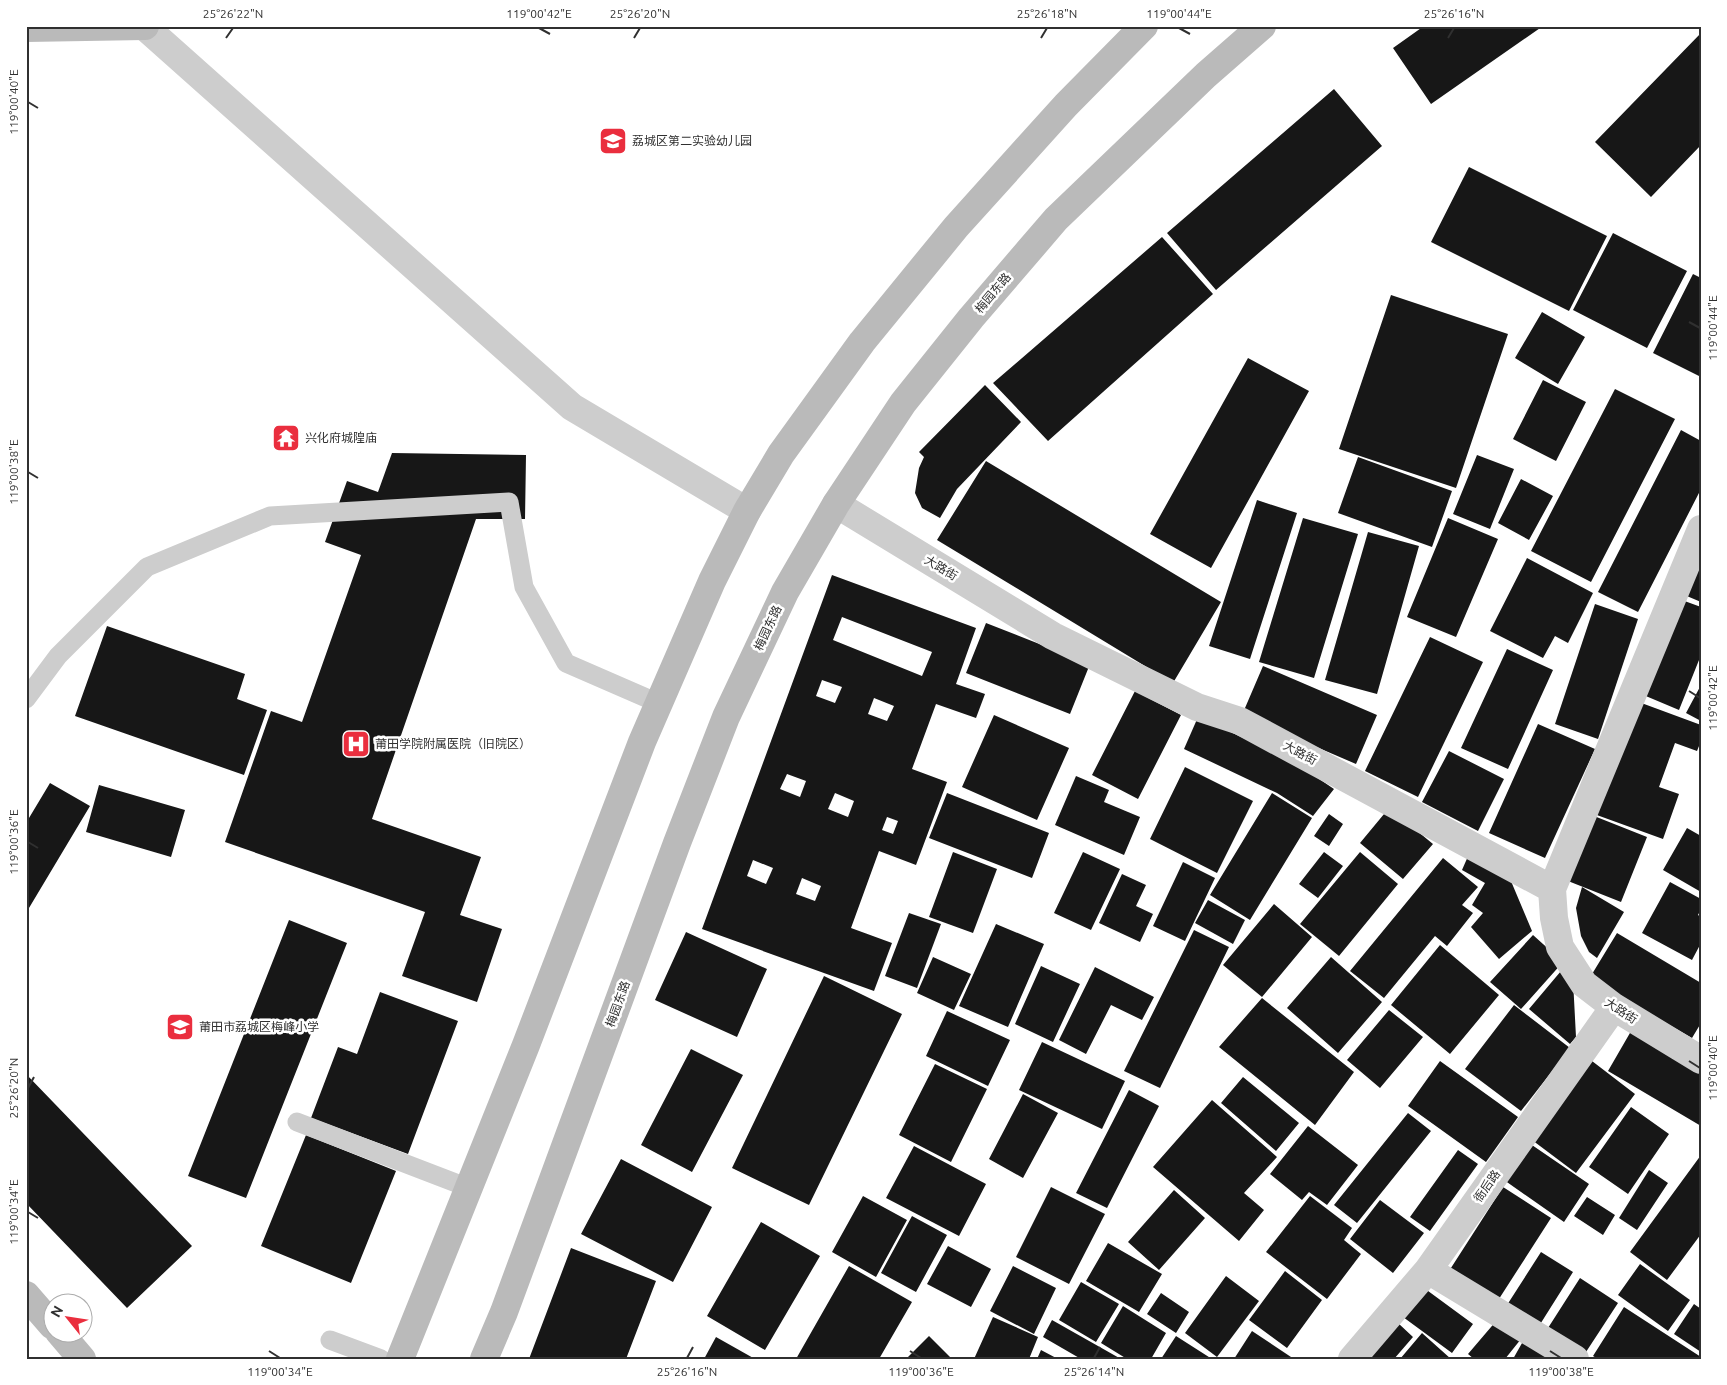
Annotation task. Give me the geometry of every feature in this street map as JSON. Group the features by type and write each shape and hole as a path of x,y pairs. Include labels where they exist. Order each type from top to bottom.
{"main road":[{"path":"26,28 144,26"},
{"path":"400,1359 530,1036 658,703 712,581 747,510 781,454 862,342 956,227 1066,105 1144,26"},
{"name":"梅园东路","path":"484,1359 504,1312 670,862 726,717 784,592 836,504 903,403 971,318 1056,219 1206,75 1262,26"},
{"path":"26,1295 42,1313"},
{"path":"68,1342 82,1359"}],"street":[{"path":"144,26 572,407 747,510"},
{"name":"大路街","path":"836,504 1053,636 1197,707 1240,721 1552,889 1554,918 1560,947 1584,984 1614,1007 1701,1060"},
{"path":"1552,889 1701,529"},
{"name":"衙后路","path":"1352,1359 1428,1270 1614,1007"},
{"path":"1428,1270 1575,1359"}],"lane":[{"path":"26,698 58,656 147,567 270,516 509,502 524,587 566,663 658,703"},
{"path":"297,1122 469,1188"},
{"path":"330,1340 381,1359"}],"building":[{"path":"1424,26 1543,26 1431,104 1393,48"},
{"path":"1701,33 1701,145 1651,197 1595,142"},
{"path":"1334,89 1382,146 1216,290 1167,233"},
{"path":"1469,167 1607,236 1569,311 1431,242"},
{"path":"1613,233 1687,271 1647,348 1573,310"},
{"path":"1162,237 1213,294 1048,441 993,383"},
{"path":"1693,274 1701,278 1701,377 1653,353"},
{"path":"1391,295 1508,334 1456,488 1339,449"},
{"path":"1542,312 1585,337 1558,384 1515,358"},
{"path":"1248,358 1309,391 1211,568 1150,534"},
{"path":"1543,380 1586,402 1556,461 1513,439"},
{"path":"985,385 1021,422 957,489 940,518 922,508 915,493 919,468 924,457 919,452"},
{"path":"1615,389 1675,419 1591,582 1531,551"},
{"path":"1681,430 1701,441 1701,489 1638,612 1598,592"},
{"path":"392,453 526,455 525,519 476,519 372,819 481,857 460,915 502,929 477,1002 402,976 425,912 225,842 271,711 302,722 361,555 325,542 347,481 378,492"},
{"path":"1477,455 1514,469 1490,529 1453,514"},
{"path":"1358,457 1452,491 1432,547 1338,513"},
{"path":"986,461 1221,602 1173,683 937,540"},
{"path":"1521,479 1553,496 1529,540 1498,523"},
{"path":"1257,500 1297,513 1250,659 1209,646"},
{"path":"1303,518 1358,534 1314,678 1259,662"},
{"path":"1448,518 1498,539 1456,637 1407,617"},
{"path":"1368,532 1419,546 1377,694 1325,680"},
{"path":"1701,549 1701,602 1682,594"},
{"path":"1527,558 1593,593 1568,643 1555,636 1543,658 1490,631"},
{"path":"832,575 976,628 956,684 985,694 976,718 936,704 912,769 947,782 916,865 879,851 851,928 892,943 874,991 702,929","holes":["842,617 932,652 922,676 833,640","822,680 842,687 835,703 816,696","874,698 894,706 887,721 868,714","787,774 806,781 800,797 780,789","835,793 854,801 848,817 828,809","887,817 898,821 893,834 882,830","753,860 773,868 766,884 747,876","802,878 821,886 815,901 796,894"]},
{"path":"1679,599 1701,607 1701,655 1679,710 1641,694"},
{"path":"1595,604 1638,619 1598,739 1555,724"},
{"path":"986,623 1090,664 1070,714 966,673"},
{"path":"107,626 245,674 237,699 267,710 244,775 75,716"},
{"path":"1430,637 1483,662 1418,797 1365,771"},
{"path":"1507,649 1553,670 1508,769 1461,748"},
{"path":"1263,666 1377,715 1356,764 1242,715"},
{"path":"1701,685 1701,721 1686,713"},
{"path":"1135,691 1181,715 1138,799 1092,775"},
{"path":"1636,701 1701,725 1701,741 1697,751 1675,743 1659,787 1679,794 1663,839 1594,814"},
{"path":"994,715 1069,748 1037,820 962,787"},
{"path":"1198,717 1291,760 1334,789 1313,816 1277,793 1184,749"},
{"path":"1538,724 1595,749 1545,858 1489,833"},
{"path":"1449,751 1504,779 1478,831 1422,802"},
{"path":"1185,767 1253,801 1217,873 1150,839"},
{"path":"1076,776 1109,790 1104,802 1140,817 1124,855 1055,825"},
{"path":"50,783 90,806 26,913 26,823"},
{"path":"99,785 185,810 171,857 86,832"},
{"path":"947,793 1049,833 1032,878 929,838"},
{"path":"1272,793 1312,818 1250,920 1210,895"},
{"path":"1389,808 1433,844 1403,879 1360,843"},
{"path":"1329,814 1343,824 1329,846 1314,836"},
{"path":"1594,816 1647,837 1621,902 1568,881"},
{"path":"1687,828 1701,836 1701,892 1663,870"},
{"path":"953,852 997,869 973,933 929,917"},
{"path":"1083,852 1120,869 1091,930 1054,913"},
{"path":"1324,852 1343,866 1318,898 1299,884"},
{"path":"1360,852 1398,884 1339,956 1300,924"},
{"path":"1469,854 1508,874 1532,931 1499,959 1471,927 1483,913 1472,905 1485,883 1462,870"},
{"path":"1443,858 1478,887 1462,905 1473,913 1447,946 1435,936 1384,998 1350,971"},
{"path":"1183,862 1215,878 1185,941 1153,926"},
{"path":"1122,874 1146,885 1136,906 1153,914 1140,942 1099,923"},
{"path":"1670,882 1701,899 1701,909 1698,915 1701,917 1701,943 1692,960 1642,933"},
{"path":"1582,887 1624,912 1597,958 1589,952 1581,936 1576,908"},
{"path":"1208,900 1245,920 1233,944 1195,923"},
{"path":"1274,904 1312,937 1262,997 1223,965"},
{"path":"909,913 941,924 917,988 885,976"},
{"path":"289,920 347,943 246,1198 188,1176"},
{"path":"996,924 1044,944 1008,1027 959,1006"},
{"path":"1194,930 1229,947 1160,1088 1124,1071"},
{"path":"686,932 767,969 737,1037 655,1000"},
{"path":"1617,933 1701,983 1701,1023 1692,1038 1589,979"},
{"path":"1533,935 1563,962 1521,1009 1490,982"},
{"path":"1440,945 1499,995 1450,1054 1391,1005"},
{"path":"933,957 971,974 954,1010 917,993"},
{"path":"1331,957 1382,1002 1338,1053 1287,1008"},
{"path":"1041,966 1080,984 1053,1042 1015,1024"},
{"path":"1095,967 1154,997 1142,1020 1111,1005 1086,1054 1059,1040"},
{"path":"1561,971 1573,980 1576,1037 1570,1044 1529,1009"},
{"path":"824,976 902,1014 809,1205 732,1168"},
{"path":"380,992 458,1021 408,1154 311,1118 338,1047 357,1054"},
{"path":"1262,998 1354,1072 1315,1125 1219,1047"},
{"path":"1514,1005 1570,1048 1521,1111 1465,1069"},
{"path":"1389,1010 1423,1037 1380,1088 1347,1060"},
{"path":"947,1011 1010,1040 988,1086 926,1056"},
{"path":"1634,1026 1701,1066 1701,1126 1608,1071"},
{"path":"1042,1042 1125,1081 1102,1129 1019,1090"},
{"path":"691,1049 743,1075 692,1172 641,1145"},
{"path":"1440,1061 1518,1117 1486,1162 1408,1106"},
{"path":"1592,1061 1635,1094 1576,1173 1532,1140"},
{"path":"935,1064 987,1089 951,1162 899,1135"},
{"path":"26,1074 192,1246 127,1308 26,1203"},
{"path":"1243,1077 1299,1123 1276,1151 1221,1103"},
{"path":"1129,1090 1159,1106 1107,1208 1076,1193"},
{"path":"1023,1094 1058,1113 1023,1178 989,1159"},
{"path":"1212,1100 1277,1157 1244,1193 1264,1210 1239,1241 1153,1167"},
{"path":"1631,1107 1669,1134 1628,1194 1589,1167"},
{"path":"1408,1113 1431,1131 1357,1223 1334,1205"},
{"path":"1308,1126 1358,1165 1327,1205 1309,1192 1302,1200 1270,1174"},
{"path":"306,1135 396,1171 351,1283 261,1246"},
{"path":"1529,1143 1589,1184 1564,1222 1504,1180"},
{"path":"914,1146 986,1184 959,1236 886,1198"},
{"path":"1458,1150 1478,1164 1430,1231 1410,1217"},
{"path":"1701,1155 1701,1234 1667,1280 1630,1252"},
{"path":"621,1159 712,1207 673,1282 581,1234"},
{"path":"1649,1170 1668,1183 1637,1230 1619,1218"},
{"path":"1051,1187 1105,1214 1069,1284 1016,1257"},
{"path":"1503,1187 1551,1218 1497,1302 1449,1271"},
{"path":"1174,1190 1205,1218 1159,1270 1128,1242"},
{"path":"863,1196 907,1220 876,1277 832,1252"},
{"path":"1310,1196 1352,1228 1344,1240 1361,1254 1327,1299 1266,1252"},
{"path":"1587,1197 1615,1215 1603,1235 1574,1216"},
{"path":"1380,1200 1424,1233 1393,1273 1350,1239"},
{"path":"912,1216 947,1235 916,1292 881,1273"},
{"path":"761,1222 820,1256 765,1350 707,1316"},
{"path":"1108,1243 1162,1274 1139,1312 1086,1281"},
{"path":"948,1246 991,1269 971,1307 927,1284"},
{"path":"571,1248 656,1281 626,1359 529,1359"},
{"path":"1541,1252 1573,1272 1539,1326 1507,1305"},
{"path":"1640,1264 1690,1300 1668,1331 1618,1295"},
{"path":"849,1266 912,1302 879,1359 796,1359"},
{"path":"1013,1266 1056,1288 1034,1334 990,1311"},
{"path":"1285,1271 1322,1300 1287,1348 1249,1320"},
{"path":"1226,1276 1259,1301 1217,1357 1185,1333"},
{"path":"1580,1278 1618,1303 1586,1352 1548,1328"},
{"path":"1081,1282 1119,1304 1096,1342 1059,1320"},
{"path":"1424,1288 1473,1324 1452,1353 1403,1317"},
{"path":"1161,1293 1189,1312 1176,1333 1147,1314"},
{"path":"1694,1304 1701,1309 1701,1352 1674,1334"},
{"path":"1123,1306 1166,1333 1151,1359 1127,1359 1101,1343"},
{"path":"1624,1307 1701,1357 1701,1359 1598,1359 1593,1356"},
{"path":"993,1317 1038,1337 1029,1359 974,1359"},
{"path":"1052,1320 1121,1359 1081,1359 1043,1337"},
{"path":"1497,1320 1521,1339 1505,1359 1474,1359 1468,1354"},
{"path":"1398,1323 1413,1337 1394,1359 1368,1359"},
{"path":"1252,1331 1294,1359 1234,1359"},
{"path":"1422,1333 1451,1359 1400,1359"},
{"path":"929,1336 952,1359 906,1359"},
{"path":"1176,1336 1212,1359 1161,1359"},
{"path":"1526,1336 1564,1359 1513,1359"},
{"path":"716,1337 755,1359 704,1359"},
{"path":"1041,1350 1058,1359 1037,1359"}],"place":[{"name":"荔城区第二实验幼儿园","path":"613,141"},
{"name":"兴化府城隍庙","path":"286,438"},
{"name":"莆田学院附属医院（旧院区）","path":"356,744"},
{"name":"莆田市荔城区梅峰小学","path":"180,1027"}]}
